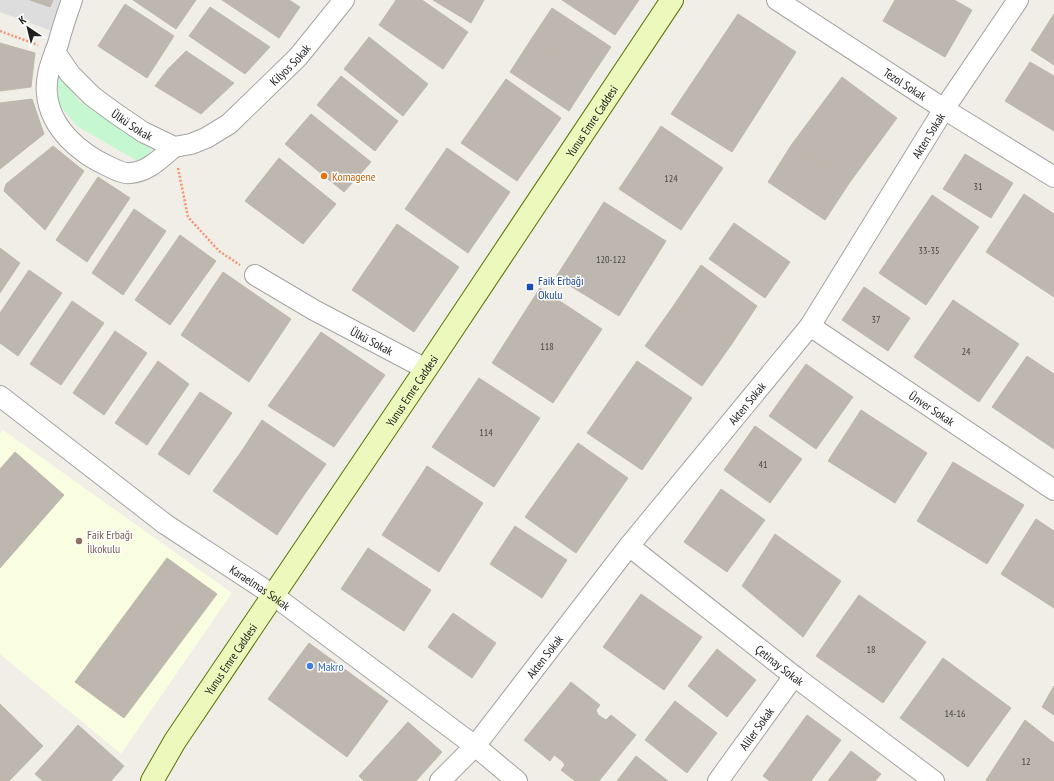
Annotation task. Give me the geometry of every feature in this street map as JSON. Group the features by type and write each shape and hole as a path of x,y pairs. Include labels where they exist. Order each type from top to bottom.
{"main road":[{"name":"Yunus Emre Caddesi","path":"152,781 175,741 426,369 672,0"}],"street":[{"path":"72,0 50,65 47,79 47,94 50,108 62,130 89,156 128,174 148,168 174,147"},
{"name":"Kilyos Sokak","path":"174,147 191,144 206,138 229,124 298,57 344,0"},
{"name":"Tezol Sokak","path":"777,0 944,109 1054,178"},
{"name":"Akten Sokak","path":"440,781 475,746 629,546 810,326 944,109 1018,0"},
{"name":"Ülkü Sokak","path":"55,52 70,74 98,100 143,132 174,147"},
{"name":"Ülkü Sokak","path":"256,275 314,310 426,369"},
{"name":"Ünver Sokak","path":"810,326 1054,490"},
{"name":"Karaelmas Sokak","path":"0,396 165,524 273,595 475,746 517,781"},
{"name":"Çetinay Sokak","path":"629,546 794,676 934,781"},
{"name":"Aliler Sokak","path":"718,781 794,676"}],"path":[{"path":"0,31 55,52"},
{"path":"174,147 188,217 219,251 256,275"}],"shaded area":[{"path":"0,0 63,0 52,31 0,12"},
{"name":"Faik Erbağı İlkokulu","path":"3,430 232,593 121,754 0,654 0,433"}],"green space":[{"path":"61,75 79,101 151,149 152,158 141,163 77,126 57,102 53,81"}],"building":[{"path":"30,0 53,0 50,7"},
{"path":"133,0 196,0 176,29"},
{"path":"222,0 289,0 300,7 279,38"},
{"path":"396,0 422,0 468,32 443,69 379,25"},
{"path":"433,0 484,0 471,23"},
{"path":"562,0 639,0 615,35"},
{"path":"895,0 954,0 972,10 945,57 883,21"},
{"path":"125,4 174,36 147,78 98,46"},
{"path":"210,7 270,47 245,74 189,36"},
{"path":"552,8 611,47 591,77 532,38"},
{"path":"738,14 796,52 732,152 671,114"},
{"path":"1054,14 1054,65 1031,50"},
{"path":"369,37 428,84 403,116 344,69"},
{"path":"532,38 591,77 569,111 510,72"},
{"path":"0,43 35,53 31,87 0,91"},
{"path":"186,51 234,83 201,114 155,86 168,69"},
{"path":"1030,62 1054,76 1054,131 1005,101"},
{"path":"341,76 398,121 375,151 317,105"},
{"path":"842,77 897,118 850,182 792,144"},
{"path":"506,79 561,118 536,154 480,116"},
{"path":"32,99 44,134 0,169 0,103"},
{"path":"311,114 371,162 344,192 285,144"},
{"path":"480,116 536,154 517,181 461,143"},
{"path":"661,126 723,168 681,230 619,189"},
{"path":"792,144 850,182 825,220 768,182"},
{"path":"53,146 84,171 45,230 4,191 6,184"},
{"path":"447,148 510,192 468,253 405,209"},
{"path":"965,154 1013,183 991,218 943,189"},
{"path":"279,158 336,204 303,244 245,201"},
{"path":"98,177 130,198 87,262 56,240"},
{"path":"1024,194 1054,214 1054,297 986,252"},
{"path":"932,195 979,227 926,305 879,273"},
{"path":"604,202 666,241 619,316 556,277"},
{"path":"134,209 166,231 123,295 92,273"},
{"path":"734,223 790,262 765,298 709,259"},
{"path":"397,224 459,267 414,332 352,290"},
{"path":"180,235 216,261 170,325 135,300"},
{"path":"0,248 20,263 0,293"},
{"path":"701,265 757,306 731,345 674,305"},
{"path":"29,270 62,293 18,356 0,343 0,313"},
{"path":"223,272 291,319 249,382 181,335"},
{"path":"864,287 910,318 888,351 842,320"},
{"path":"540,288 602,329 553,403 492,363"},
{"path":"953,300 1019,344 979,402 914,357"},
{"path":"72,301 104,323 61,385 30,364"},
{"path":"674,305 731,345 702,386 645,346"},
{"path":"115,331 147,353 104,415 73,393"},
{"path":"321,332 385,375 334,447 268,406"},
{"path":"1027,356 1054,374 1054,449 992,407"},
{"path":"158,361 189,384 147,445 115,423"},
{"path":"637,361 692,398 642,470 587,433"},
{"path":"806,364 853,397 816,449 769,416"},
{"path":"479,378 540,418 494,487 432,447"},
{"path":"200,392 232,413 189,475 158,454"},
{"path":"861,410 927,453 895,503 828,461"},
{"path":"262,420 326,464 304,495 241,452"},
{"path":"755,426 802,459 770,503 724,470"},
{"path":"578,443 628,478 603,514 552,479"},
{"path":"15,452 64,495 0,568 0,469"},
{"path":"241,452 304,495 277,535 213,491"},
{"path":"953,462 1024,505 987,564 917,521"},
{"path":"427,466 483,503 439,572 382,535"},
{"path":"552,479 603,514 576,553 525,517"},
{"path":"721,489 765,520 727,572 684,542"},
{"path":"1036,519 1054,531 1054,608 1001,574"},
{"path":"515,526 567,560 542,598 490,564"},
{"path":"775,534 841,581 803,637 742,586"},
{"path":"368,548 431,590 404,631 341,589"},
{"path":"167,558 217,594 124,718 75,682"},
{"path":"641,594 702,637 664,690 603,647"},
{"path":"859,595 926,642 883,703 816,656"},
{"path":"453,613 496,643 472,678 428,647"},
{"path":"309,643 388,701 347,757 268,699"},
{"path":"717,649 756,680 727,717 688,686"},
{"path":"943,658 1011,708 968,767 900,718"},
{"path":"571,682 600,705 596,710 598,715 562,761 554,755 550,761 524,740"},
{"path":"1054,686 1054,715 1042,707"},
{"path":"675,701 717,733 687,773 645,740"},
{"path":"0,704 43,746 9,781 0,781"},
{"path":"598,715 606,720 611,715 636,735 599,781 575,781 561,770 565,765 562,761"},
{"path":"807,715 841,740 811,781 770,781 763,776"},
{"path":"1025,720 1054,743 1054,781 987,781 986,780"},
{"path":"408,722 442,752 416,781 364,781 359,776"},
{"path":"78,725 124,766 111,781 83,781 53,754"},
{"path":"851,751 881,774 875,781 828,781"},
{"path":"53,754 83,781 43,781 35,774"},
{"path":"636,756 668,781 617,781"}],"place":[{"name":"Komagene","path":"324,176"},
{"name":"Faik Erbağı Okulu","path":"530,287"},
{"name":"Faik Erbağı İlkokulu","path":"79,541"},
{"name":"Makro","path":"310,666"}]}
